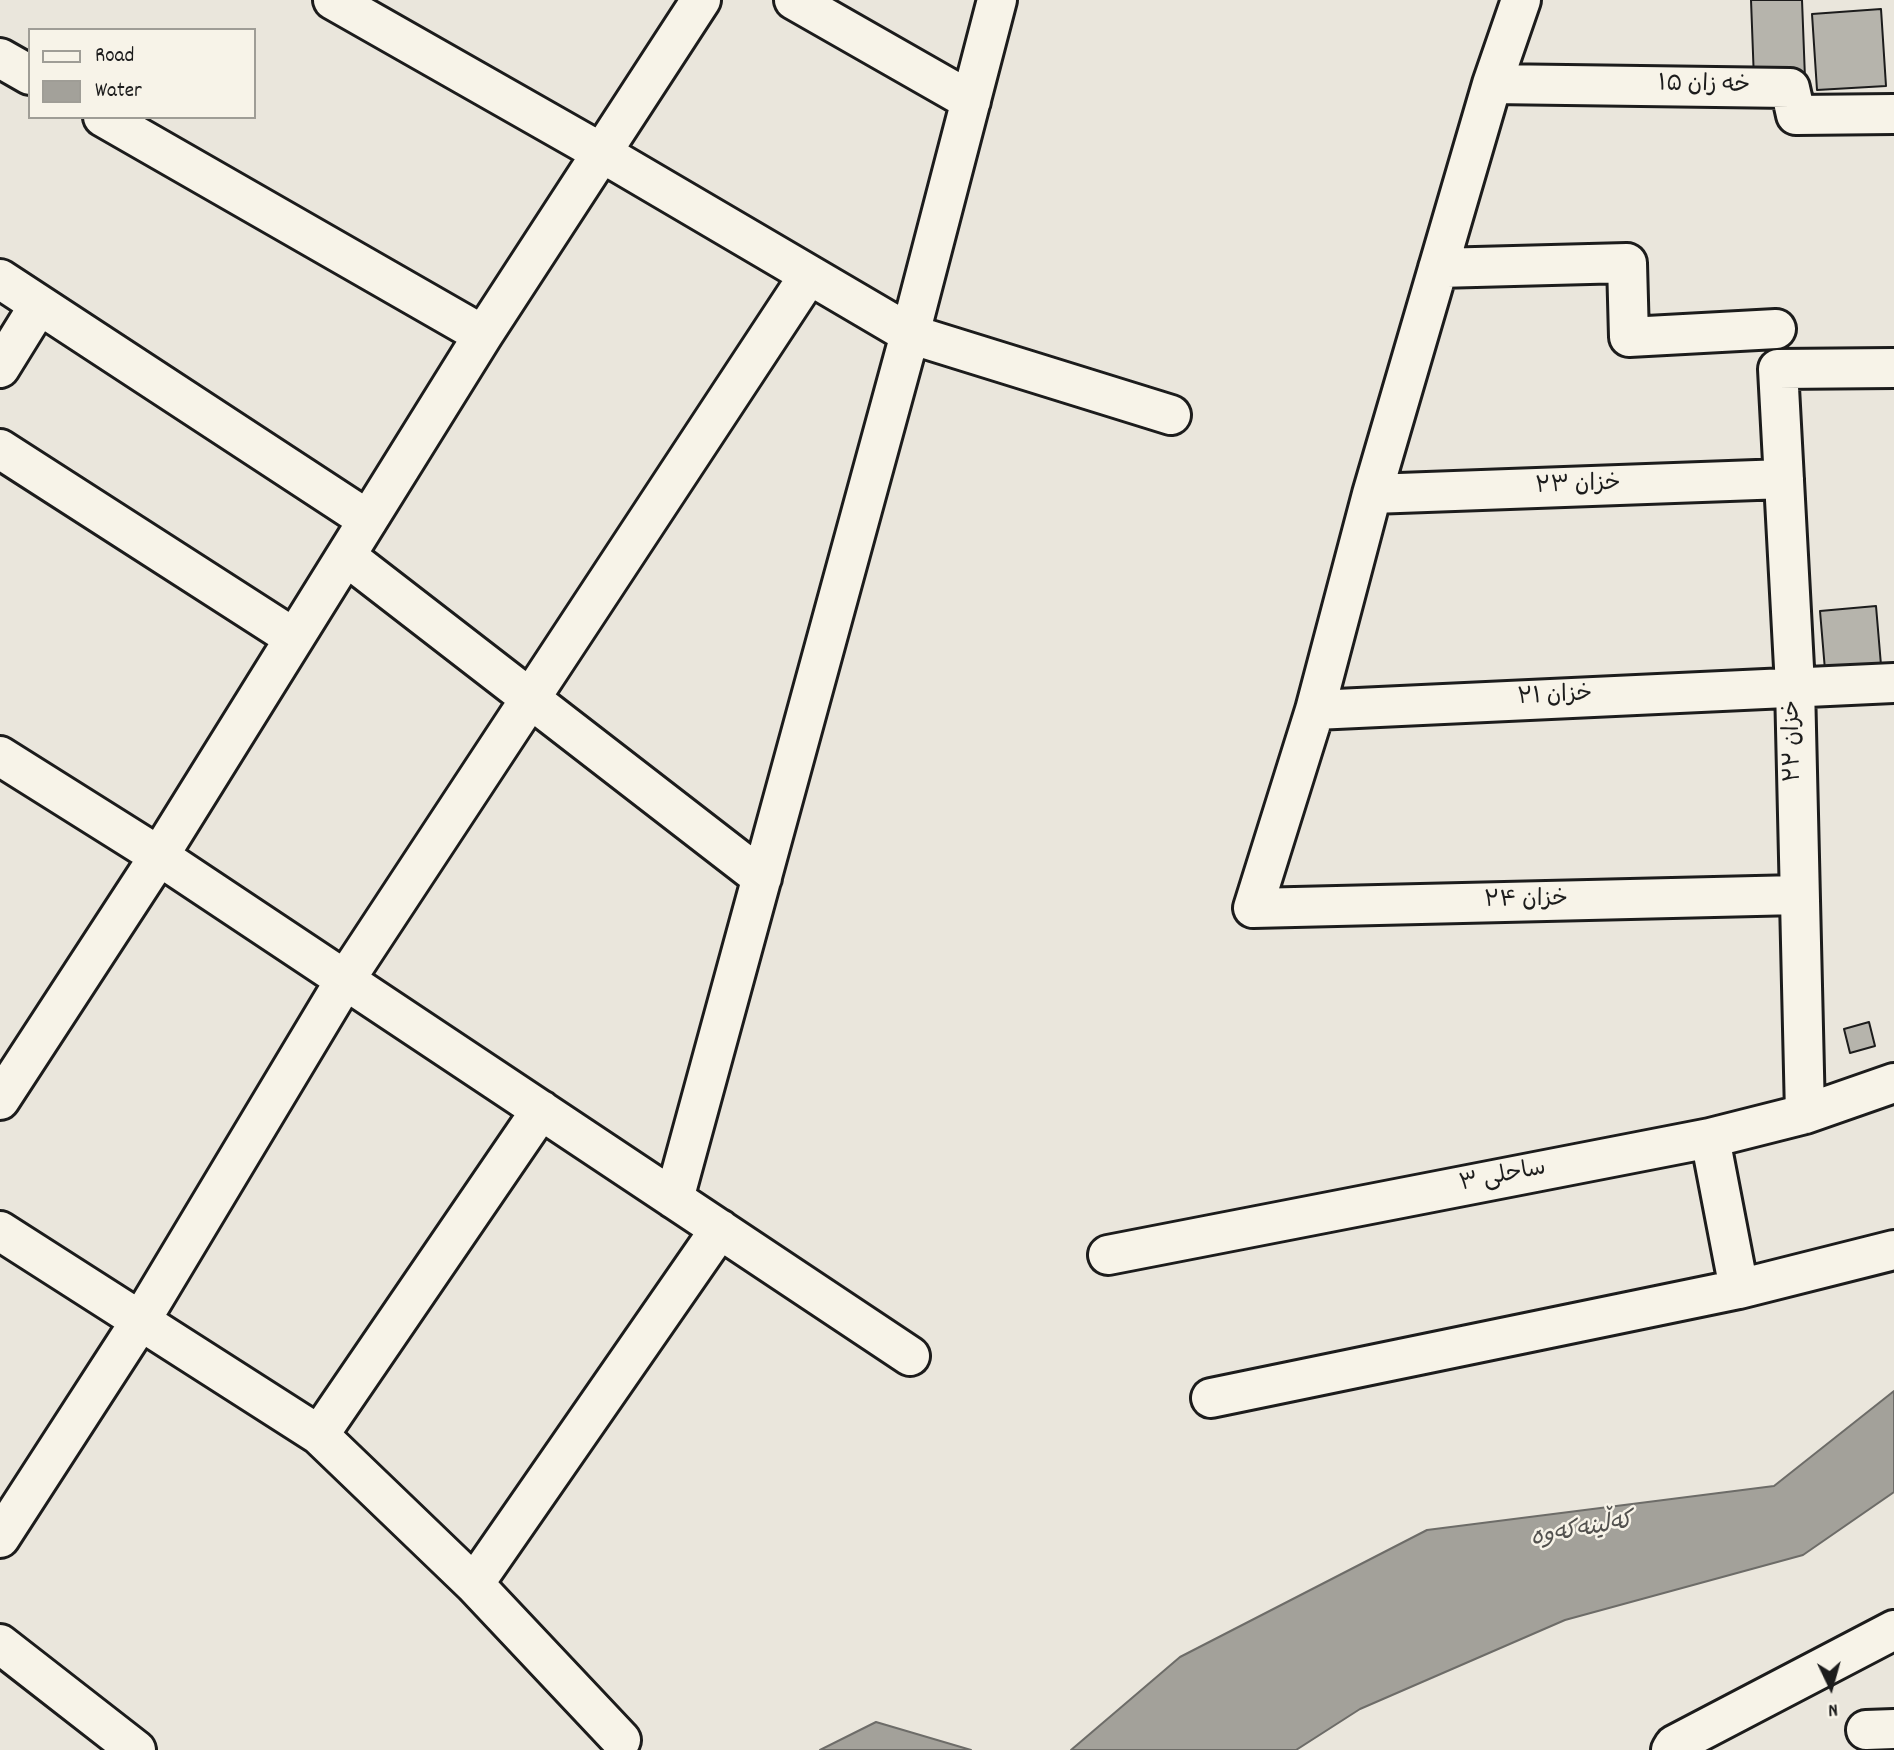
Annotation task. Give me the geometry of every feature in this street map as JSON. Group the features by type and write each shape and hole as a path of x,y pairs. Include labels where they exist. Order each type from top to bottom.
{"street":[{"path":"333,0 602,152 910,334 1171,415"},
{"path":"0,1100 159,856 483,335 702,0"},
{"path":"794,0 971,101"},
{"path":"674,1199 910,334 997,0"},
{"path":"1315,710 1372,494 1492,85 1521,0"},
{"path":"0,58 28,74"},
{"name":"خه زان ۱۵","path":"1492,85 1790,88 1796,115 1894,114"},
{"path":"106,119 483,335"},
{"path":"1438,268 1627,263 1629,337 1776,329"},
{"path":"0,1538 141,1320 345,980 809,275"},
{"path":"0,279 368,520"},
{"path":"0,368 39,305"},
{"name":"خزان ۲۲","path":"1805,1114 1795,686 1778,369 1894,368"},
{"path":"0,449 294,638"},
{"name":"خزان ۲۳","path":"1372,494 1784,479"},
{"path":"346,556 762,878"},
{"name":"خزان ۲۱","path":"1315,710 1894,683"},
{"name":"خزان ۲۴","path":"1315,710 1253,908 1798,895"},
{"path":"0,756 159,856 911,1356"},
{"name":"ساحلی ۳","path":"1108,1255 1710,1138 1805,1114 1894,1083"},
{"path":"318,1434 541,1110"},
{"path":"1710,1138 1739,1289"},
{"path":"474,1584 720,1229"},
{"path":"0,1231 318,1434 474,1584 621,1740"},
{"path":"1211,1398 1739,1289 1894,1250"},
{"path":"1671,1750 1674,1745 1894,1630"},
{"path":"0,1644 136,1750"}],"water":[{"name":"کەڵینەکەوە","path":"1894,1391 1894,1492 1803,1555 1565,1620 1360,1709 1296,1750 1071,1750 1180,1657 1427,1530 1774,1486"},
{"path":"876,1722 971,1750 820,1750"}],"building":[{"path":"1751,0 1802,0 1805,78 1754,80"},
{"path":"1881,9 1886,86 1817,90 1812,14"},
{"path":"1876,606 1881,665 1825,670 1820,611"},
{"path":"1869,1022 1875,1046 1850,1053 1844,1029"}]}
